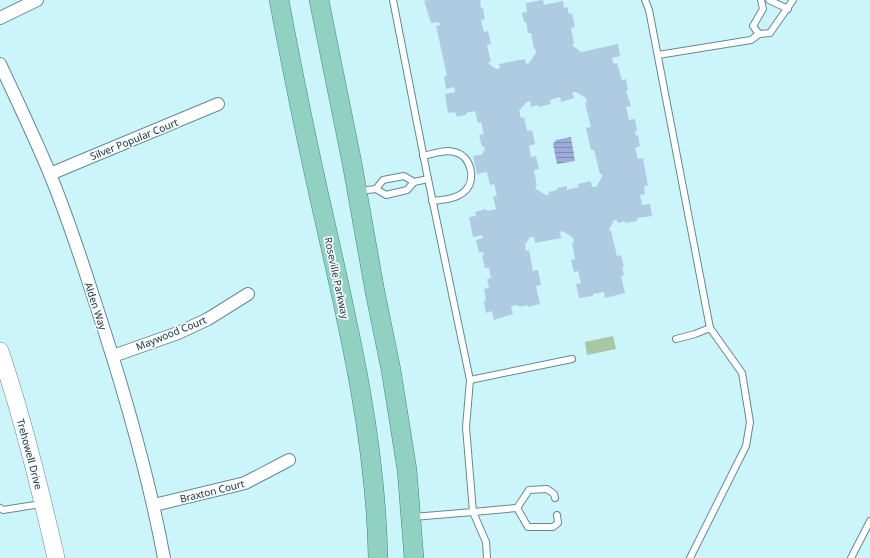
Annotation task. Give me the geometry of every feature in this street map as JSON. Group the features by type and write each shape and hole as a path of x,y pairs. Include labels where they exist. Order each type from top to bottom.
{"main road":[{"name":"Roseville Parkway","path":"278,0 293,78 342,298 361,393 373,485 378,558"},
{"path":"319,0 391,370 407,470 414,558"}],"street":[{"path":"0,18 37,0"},
{"name":"Alden Way","path":"0,64 50,174 113,356 154,506 164,558"},
{"name":"Silver Popular Court","path":"50,174 218,104"},
{"name":"Maywood Court","path":"113,356 178,332 208,319 248,294"},
{"name":"Trehowell Drive","path":"1,356 24,432 56,558"},
{"name":"Braxton Court","path":"154,506 245,483 289,460"}],"lane":[{"path":"393,0 432,202 470,380 466,427 473,512 486,542 487,558"},
{"path":"645,0 649,10 658,55 710,328 742,373 750,422 746,446 690,558"},
{"path":"759,34 753,26 763,9 761,0"},
{"path":"769,0 788,9"},
{"path":"658,55 751,40 759,34 770,33 793,0"},
{"path":"423,156 440,152 454,152 465,158 470,168 471,178 469,186 464,192 453,197 432,202"},
{"path":"376,189 383,180 404,176 414,182"},
{"path":"357,192 376,189 386,195 407,190 414,182 428,179"},
{"path":"676,339 710,328"},
{"path":"470,380 572,359"},
{"path":"517,508 529,490 547,489 554,494 555,498"},
{"path":"0,508 3,510 43,503"},
{"path":"411,517 517,508"},
{"path":"517,508 528,527 554,527 558,523 557,515"},
{"path":"851,558 870,521"}],"green space":[{"path":"613,336 616,349 587,355 585,342"}],"water":[{"path":"571,137 575,161 557,164 553,144 556,140"}],"building":[{"path":"483,0 480,1 485,19 481,20 484,32 488,31 491,44 487,45 491,62 488,62 496,69 500,68 499,64 525,59 526,64 529,63 536,53 531,33 528,33 526,22 524,22 522,13 527,12 526,3 543,0 544,5 563,1 564,8 567,7 569,14 572,13 575,27 571,28 574,44 572,44 581,52 618,44 620,56 612,58 614,64 617,63 622,80 626,79 628,90 626,91 631,106 626,107 629,120 635,119 637,131 635,131 636,136 638,135 640,146 635,148 638,159 643,158 648,186 644,186 645,194 640,195 642,205 650,204 652,216 637,218 637,221 625,223 625,221 618,223 617,220 614,220 609,230 611,231 617,256 621,255 624,275 621,276 625,293 605,298 604,292 593,294 593,296 579,298 576,284 581,283 578,271 574,272 571,260 575,259 572,243 574,242 573,238 563,231 560,232 561,238 535,243 534,237 530,237 525,245 526,251 529,250 533,271 538,270 541,285 536,286 540,304 528,307 527,305 519,307 518,305 511,306 513,314 494,320 492,311 486,313 484,289 489,288 487,279 491,278 489,268 485,268 482,256 484,255 483,252 479,253 476,240 483,238 482,235 473,237 469,217 476,216 475,212 486,209 487,211 496,209 493,197 497,196 494,184 490,185 487,172 477,174 473,156 483,154 483,151 485,151 484,146 482,147 479,135 484,134 481,122 478,123 475,111 457,117 455,112 448,113 445,94 455,92 454,87 446,89 444,76 447,76 436,26 440,25 439,22 431,23 424,1","holes":["572,92 576,92 586,98 587,102 585,103 591,127 586,128 591,150 594,150 602,177 596,187 592,187 591,181 578,184 579,187 567,190 567,186 557,188 557,190 548,192 549,195 546,195 536,189 535,186 537,186 534,170 539,169 536,156 531,157 529,146 535,144 532,130 527,131 524,117 521,118 519,111 527,102 530,101 531,107 538,105 539,107 551,104 550,100 560,97 561,102 574,98"]}]}
